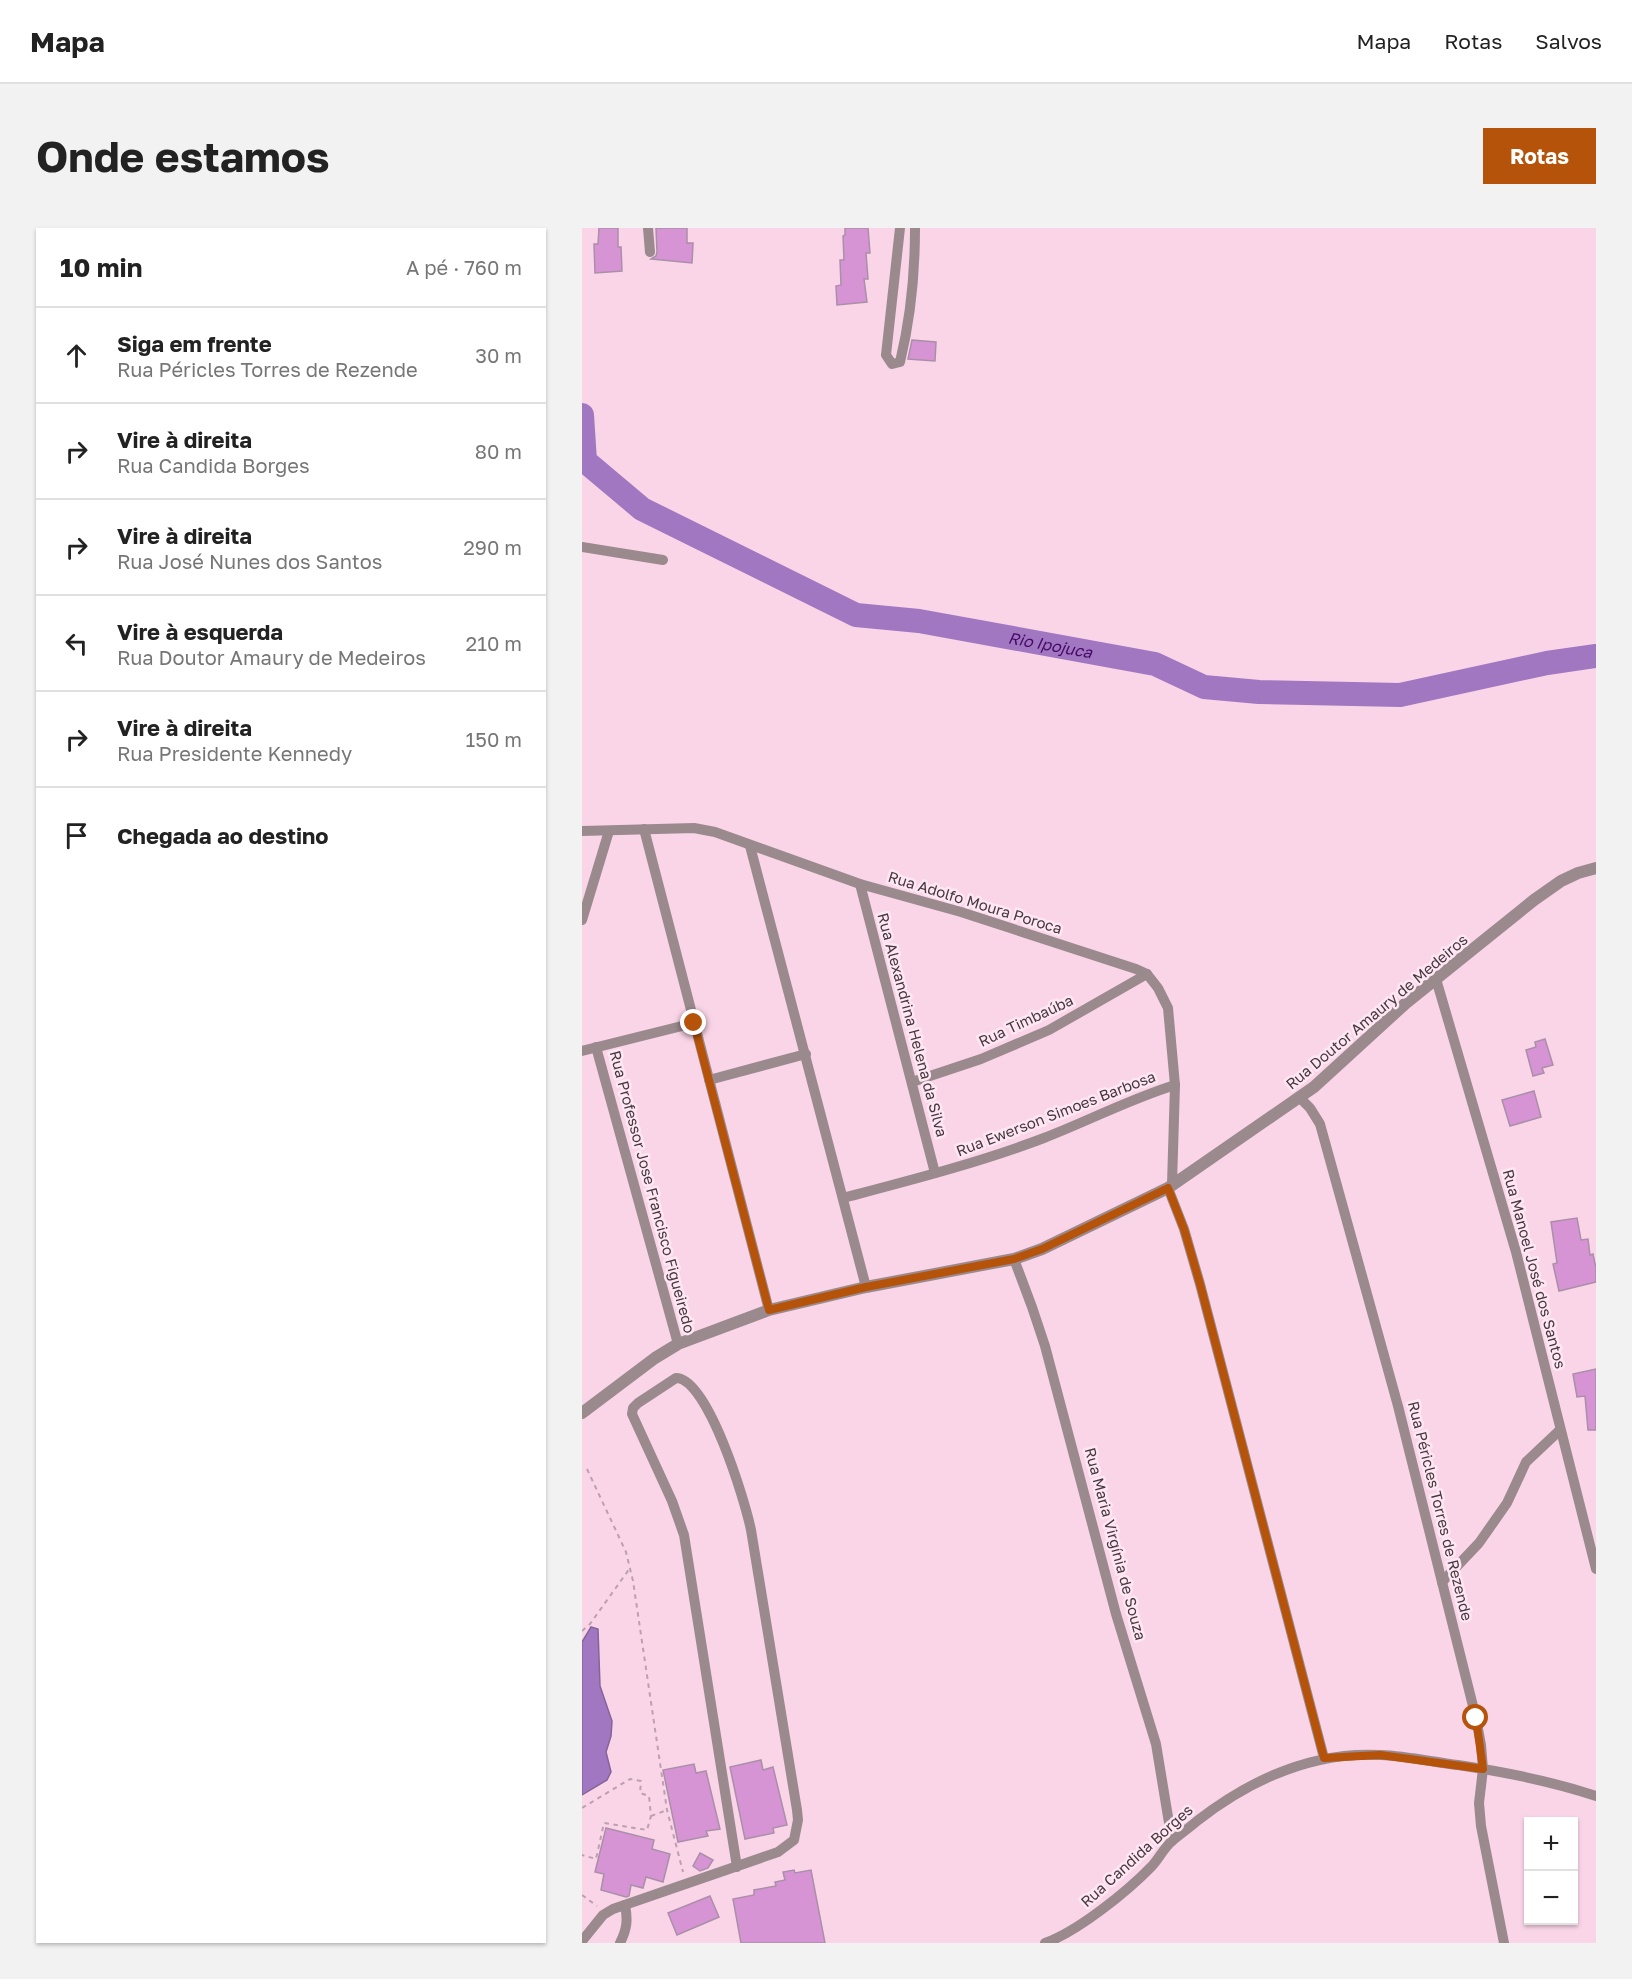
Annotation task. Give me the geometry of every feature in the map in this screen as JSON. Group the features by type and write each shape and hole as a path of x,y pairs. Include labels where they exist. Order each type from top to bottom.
{"street":[{"path":"648,228 650,252"},
{"path":"900,228 886,355 892,364 900,362 903,350 915,228"},
{"path":"582,547 663,560"},
{"name":"Rua Adolfo Moura Poroca","path":"582,831 694,828 715,832 860,884 961,912 1147,974"},
{"path":"644,829 769,1310"},
{"path":"582,920 609,831"},
{"path":"750,846 866,1287"},
{"name":"Rua Doutor Amaury de Medeiros","path":"582,1413 648,1363 678,1344 769,1310 866,1287 1014,1259 1042,1249 1170,1186 1300,1098 1406,1003 1509,919 1554,886 1578,873 1596,868"},
{"name":"Rua Alexandrina Helena da Silva","path":"860,884 935,1173"},
{"path":"1147,974 1158,988 1168,1008 1175,1085 1170,1186 1200,1284 1324,1758"},
{"name":"Rua Timbaúba","path":"912,1082 981,1059 1049,1030 1147,974"},
{"name":"Rua Manoel José dos Santos","path":"1436,979 1515,1252 1596,1569"},
{"path":"582,1051 694,1023"},
{"name":"Rua Professor Jose Francisco Figueiredo","path":"596,1047 678,1344"},
{"path":"709,1080 806,1054"},
{"name":"Rua Ewerson Simoes Barbosa","path":"843,1198 971,1164 1046,1137 1128,1101 1175,1085"},
{"name":"Rua Péricles Torres de Rezende","path":"1300,1098 1316,1115 1320,1124 1395,1395 1476,1718 1483,1769 1479,1803 1481,1826 1504,1943"},
{"name":"Rua Maria Virgínia de Souza","path":"1014,1259 1045,1346 1116,1614 1156,1744 1172,1841"},
{"path":"582,1941 603,1915 686,1883 737,1867 778,1852 794,1840 797,1831 797,1810 752,1530 744,1499 726,1450 704,1403 687,1381 676,1378 633,1408 632,1414 672,1501 684,1535 737,1867"},
{"path":"1442,1582 1479,1543 1507,1503 1526,1462 1560,1430"},
{"name":"Rua Candida Borges","path":"1045,1943 1056,1939 1092,1917 1151,1866 1172,1841 1216,1806 1247,1786 1271,1775 1324,1758 1380,1755 1483,1769 1562,1786 1596,1796"},
{"path":"620,1943 626,1932 628,1918 625,1905"}],"path":[{"path":"587,1469 626,1552 630,1568 667,1810 686,1883"},
{"path":"582,1631 590,1624 630,1568"},
{"path":"582,1808 630,1779 641,1782 640,1793 649,1796 651,1816 647,1830 604,1823 596,1859 582,1855"},
{"path":"651,1816 667,1810"},
{"path":"582,1895 598,1907"}],"shaded area":[{"path":"591,1627 598,1629 600,1686 612,1721 611,1736 606,1752 611,1772 607,1780 582,1795 582,1642"}],"building":[{"path":"599,228 618,228 622,271 595,273 594,244 598,244"},
{"path":"656,228 687,228 687,243 693,243 692,263 651,259 656,256 657,252"},
{"path":"845,228 868,228 870,253 866,253 868,279 864,279 867,302 837,305 836,286 841,285 840,260 844,260"},
{"path":"912,340 936,342 935,361 908,359"},
{"path":"1545,1039 1553,1065 1542,1068 1544,1073 1533,1076 1526,1050 1536,1047 1535,1042"},
{"path":"1534,1091 1541,1117 1510,1126 1502,1100"},
{"path":"1577,1218 1581,1240 1588,1239 1590,1255 1593,1254 1596,1282 1559,1291 1553,1264 1557,1263 1551,1222"},
{"path":"1596,1369 1596,1430 1588,1430 1585,1396 1577,1397 1573,1374"},
{"path":"761,1760 763,1770 773,1767 787,1825 773,1828 774,1833 745,1839 730,1767"},
{"path":"694,1764 696,1773 706,1771 720,1829 706,1831 708,1836 678,1842 663,1770"},
{"path":"606,1828 654,1840 652,1849 670,1854 663,1882 646,1877 643,1888 631,1885 629,1896 626,1897 601,1890 604,1874 595,1872"},
{"path":"700,1853 713,1860 708,1868 700,1871 693,1866"},
{"path":"794,1870 795,1873 811,1870 825,1943 741,1943 733,1899 754,1895 754,1890 776,1886 775,1882 785,1880 783,1872"},
{"path":"710,1896 719,1917 677,1935 668,1913"}],"waterway":[{"name":"Rio Ipojuca","path":"582,415 585,461 642,509 856,615 919,621 1155,664 1204,687 1259,692 1400,695 1547,663 1596,656"}],"route":[{"path":"694,1023 769,1310 866,1287 1014,1259 1042,1249 1168,1188 1184,1229 1232,1400 1324,1758 1355,1755 1400,1756 1483,1769 1476,1718"}]}
